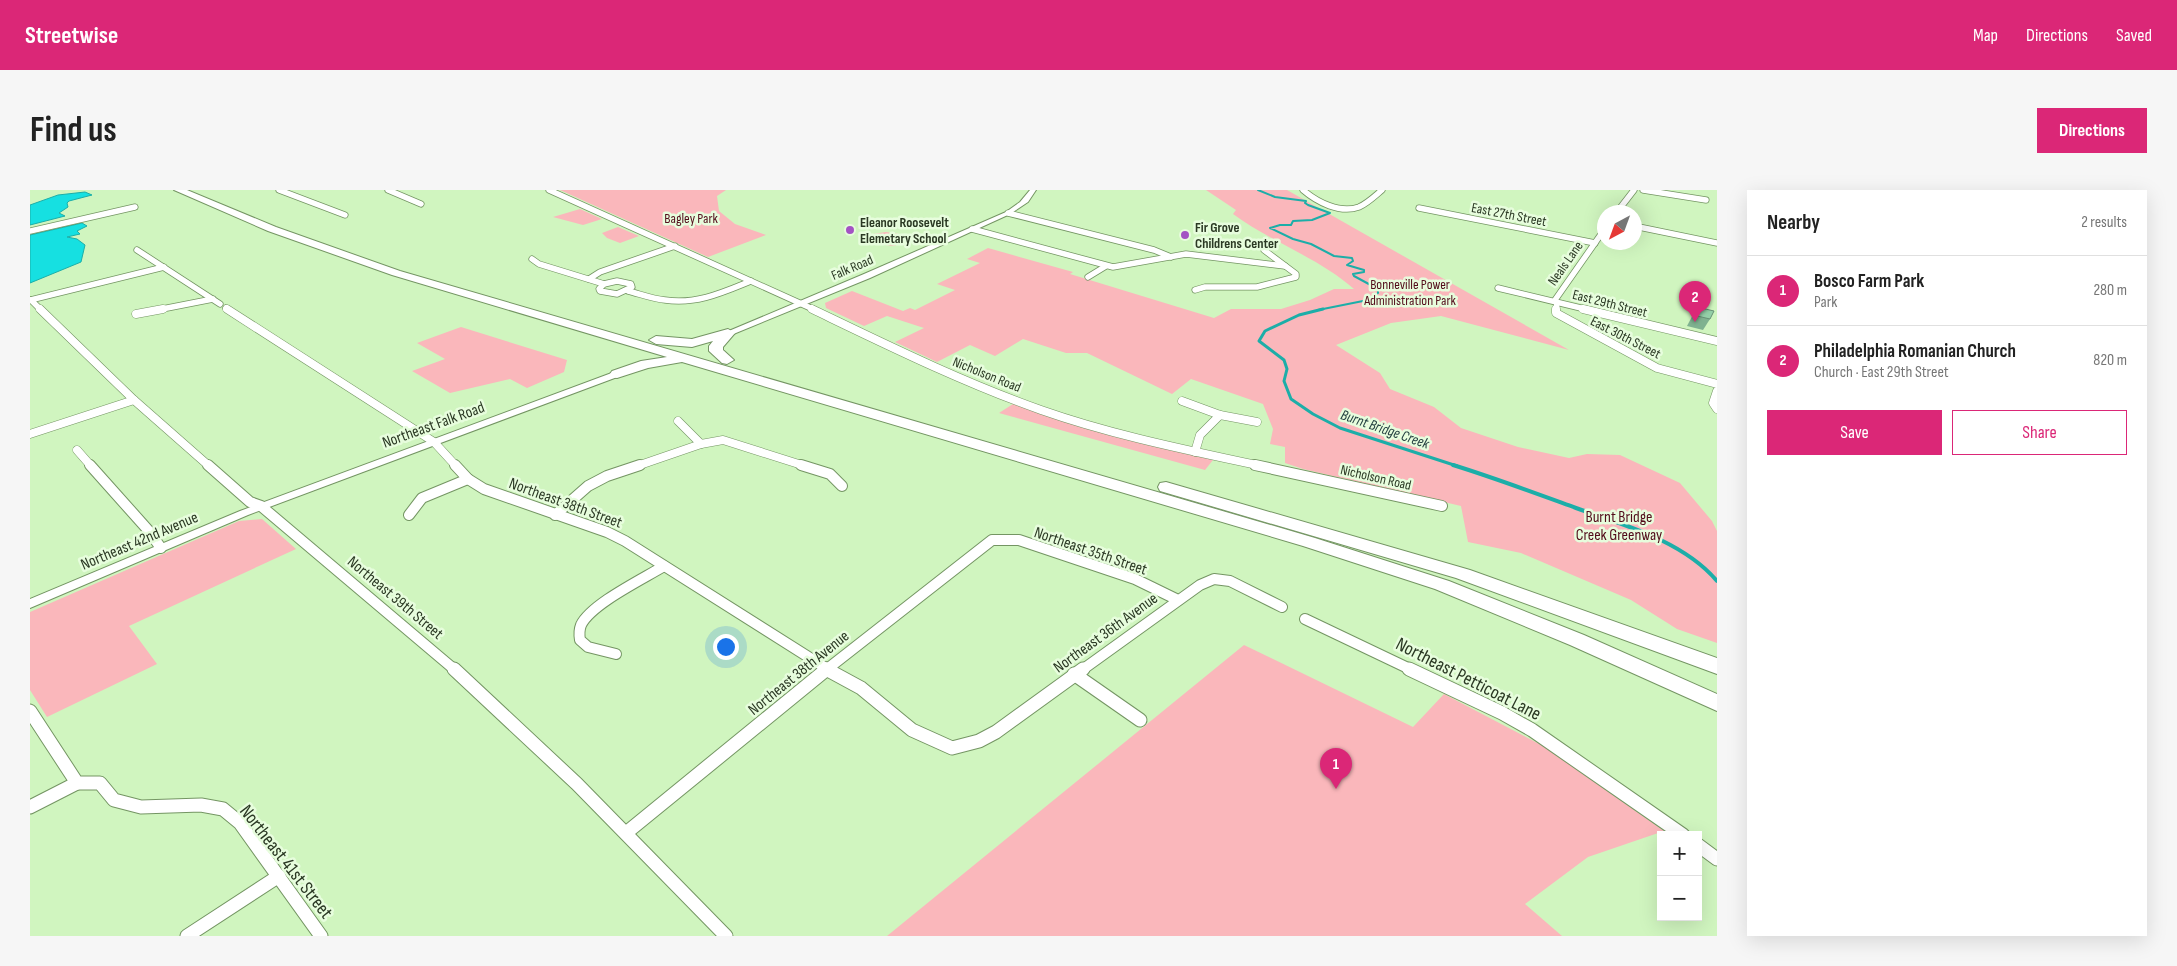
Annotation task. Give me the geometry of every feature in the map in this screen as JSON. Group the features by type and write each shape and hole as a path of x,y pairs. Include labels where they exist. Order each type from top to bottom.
{"highway":[{"path":"179,190 250,221 352,258 633,344 1300,540 1433,582 1576,635 1717,695"},
{"path":"200,190 360,252 656,340 1310,528 1472,577 1717,666"},
{"path":"656,340 692,343 728,333"},
{"path":"727,360 716,351 716,346 728,333"},
{"path":"617,374 639,359 641,353 633,344"},
{"path":"617,374 660,361 694,362"},
{"path":"1310,528 1462,576 1717,677"},
{"path":"1475,598 1577,640 1717,703"}],"street":[{"path":"279,190 345,215"},
{"path":"388,190 421,204"},
{"name":"Nicholson Road","path":"550,190 801,304 957,378 1006,397 1089,425 1195,452 1442,506"},
{"name":"Falk Road","path":"728,333 801,304 1008,213 1028,199 1033,190"},
{"path":"1303,190 1325,203 1347,208 1360,206 1382,190"},
{"path":"1622,205 1634,190"},
{"path":"1643,190 1706,200"},
{"path":"30,231 135,207"},
{"name":"East 27th Street","path":"1419,208 1595,243"},
{"path":"1008,213 1154,250 1170,257"},
{"path":"1642,228 1717,243"},
{"path":"972,229 1106,266 1121,267 1170,257 1198,254 1285,266"},
{"name":"Neals Lane","path":"1556,313 1557,303 1555,300 1597,240"},
{"path":"589,279 600,272 675,246"},
{"name":"Northeast 38th Street","path":"137,250 434,442 468,479 508,499 607,532 827,669 861,688 912,730 952,748"},
{"path":"1194,290 1205,287 1258,287 1296,276 1296,274 1264,250"},
{"path":"532,259 539,264 604,284 628,283 632,287 628,291"},
{"path":"30,300 164,266"},
{"path":"1088,277 1106,266"},
{"path":"604,284 599,289 604,293 616,294 628,291 668,301 696,301 751,281"},
{"name":"East 29th Street","path":"1498,288 1717,342"},
{"path":"136,314 184,304 198,304 213,299"},
{"name":"Northeast 39th Street","path":"30,300 134,400 250,502 261,506 450,665 577,784 726,936"},
{"name":"East 30th Street","path":"1556,313 1648,364 1717,384"},
{"name":"Northeast Falk Road","path":"261,506 617,374"},
{"path":"1717,391 1712,403 1717,409"},
{"path":"30,434 134,400"},
{"path":"1182,401 1220,415 1257,422"},
{"path":"1195,452 1196,442 1201,431 1220,415"},
{"path":"678,421 701,444"},
{"path":"555,515 588,486 608,476 701,444 723,440 830,474 842,486"},
{"path":"77,450 140,520 160,548"},
{"path":"409,515 422,498 468,479"},
{"name":"Northeast 42nd Avenue","path":"30,604 261,506"},
{"name":"Northeast 38th Avenue","path":"626,833 827,669 992,540"},
{"name":"Northeast 35th Street","path":"992,540 1019,540 1135,579 1178,600"},
{"path":"616,654 588,647 580,640 579,631 582,623 594,609 664,566"},
{"name":"Northeast 36th Avenue","path":"952,748 979,741 996,732 1178,600 1216,578 1226,579 1239,584 1282,607"},
{"name":"Northeast Petticoat Lane","path":"1305,619 1502,713 1532,730 1678,831"},
{"path":"1074,674 1140,720"},
{"path":"30,711 77,782 30,807"},
{"name":"Northeast 41st Street","path":"77,782 100,783 114,800 141,807 200,805 223,809 240,823 321,936"},
{"path":"1702,848 1717,859"},
{"path":"187,936 279,876"}],"green space":[{"name":"Bagley Park","path":"560,190 726,190 717,196 719,211 735,224 766,235 708,257"},
{"name":"Burnt Bridge Creek Greenway","path":"1206,190 1287,190 1569,350 1441,316 1391,323 1336,345 1380,373 1390,389 1434,407 1461,428 1518,447 1569,458 1587,454 1620,455 1680,483 1712,521 1717,531 1717,643 1677,629 1631,600 1521,553 1468,542 1461,506 1303,469 1285,463 1285,447 1270,444 1273,429 1263,404 1191,379 1172,394 1087,353 1066,353 1023,339 995,356 970,345 937,362 895,342 924,328 887,316 864,326 826,308 825,303 852,291 903,311 910,308 915,310 955,290 937,284 980,263 967,259 988,248 1073,272 1070,274 1214,318 1231,309 1281,309 1310,300 1334,289 1354,289 1326,268 1233,214 1236,210"},
{"path":"580,209 602,219 583,225 553,217"},
{"path":"618,227 639,236 620,243 607,238 602,233"},
{"path":"886,232 899,234 896,238 898,242 895,246 865,243 873,234"},
{"path":"461,327 567,360 564,372 527,388 510,379 450,393 412,371 445,359 417,343"},
{"path":"1013,404 1060,420 1213,460 1205,470 999,413"},
{"path":"262,519 296,549 129,626 157,664 47,717 30,690 30,612 239,521"},
{"path":"1244,645 1413,727 1444,694 1545,747 1664,831 1657,831 1657,833 1588,857 1525,904 1562,936 887,936"}],"water":[{"path":"85,192 92,195 69,201 67,203 68,207 59,213 65,216 30,225 30,205 58,195"},
{"path":"82,223 87,226 77,231 80,234 67,237 77,239 85,245 81,262 30,283 30,235"}],"building":[{"path":"1697,307 1714,311 1710,319 1693,315"}],"waterway":[{"name":"Burnt Bridge Creek","path":"1258,190 1275,197 1306,201 1305,203 1308,205 1330,213 1312,220 1293,221 1291,225 1280,225 1270,228 1293,239 1311,244 1334,256 1352,258 1353,261 1347,265 1364,270 1364,272 1353,274 1354,276 1378,289 1378,293 1368,300 1323,309"},
{"name":"Burnt Bridge Creek","path":"1318,310 1323,309"},
{"name":"Burnt Bridge Creek","path":"1323,309 1299,315 1265,331 1259,341 1284,360 1287,369 1284,381 1291,399 1313,414 1340,428 1457,466"},
{"name":"Burnt Bridge Creek","path":"1453,465 1652,536 1687,555 1717,581"}],"place":[{"name":"Eleanor Roosevelt Elemetary School","path":"850,230"},
{"name":"Fir Grove Childrens Center","path":"1185,235"},
{"name":"Philadelphia Romanian Church","path":"1695,322"},
{"name":"Bosco Farm Park","path":"1336,789"}],"park label":[{"name":"Bonneville Power Administration Park","path":"1410,292"}]}
